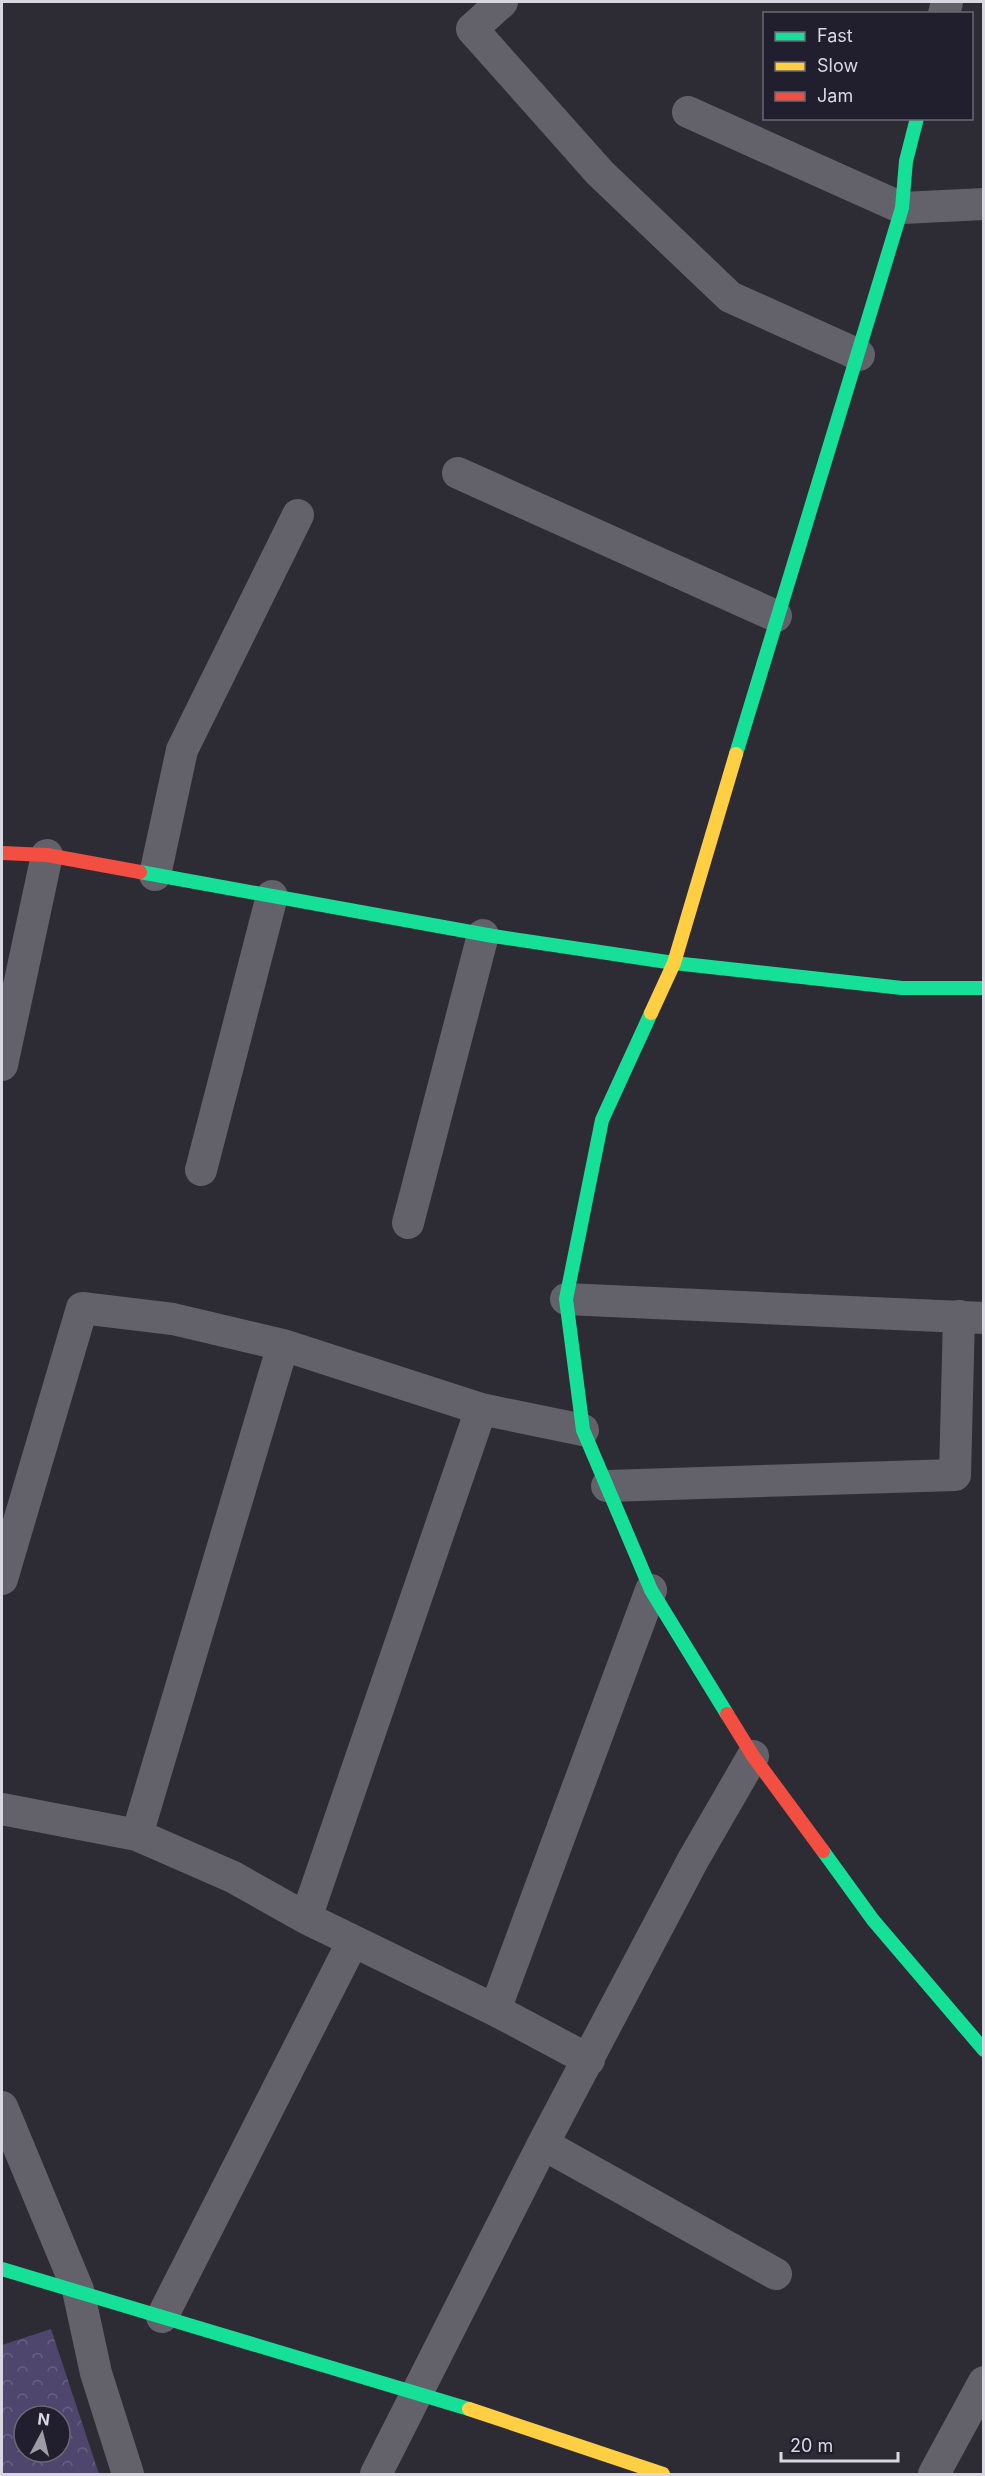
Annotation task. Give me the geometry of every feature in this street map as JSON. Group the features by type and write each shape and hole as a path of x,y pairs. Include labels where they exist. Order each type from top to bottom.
{"street":[{"path":"502,2 472,28 600,173 730,297 859,355"},
{"path":"688,112 902,208 984,204"},
{"path":"916,120 906,160 902,208 859,355 776,616 674,963 602,1120 566,1299 583,1430 651,1590 753,1756 873,1920 984,2050"},
{"path":"458,473 776,616"},
{"path":"155,875 183,750 298,515"},
{"path":"2,853 47,855 483,934 674,963 902,988 984,988"},
{"path":"2,1065 47,855"},
{"path":"201,1170 272,896"},
{"path":"408,1223 483,934"},
{"path":"566,1299 971,1317 955,1475 607,1486"},
{"path":"2,1579 82,1308 172,1319 283,1345 481,1409 583,1430"},
{"path":"138,1835 283,1345"},
{"path":"306,1917 481,1409"},
{"path":"495,2010 651,1590"},
{"path":"376,2475 416,2391 543,2144 693,1860 753,1756"},
{"path":"2,1809 138,1835 233,1877 306,1917 495,2010 589,2060"},
{"path":"162,2317 353,1941"},
{"path":"3,2124 78,2290 96,2373 128,2475"},
{"path":"543,2144 776,2274"},
{"path":"2,2269 416,2391 663,2475"},
{"path":"934,2475 984,2382"}],"green space":[{"path":"51,2329 99,2474 2,2474 2,2345"}],"traffic: fast":[{"path":"736,754 902,208 906,161 916,120"},
{"path":"140,872 493,936 674,963 902,988 984,988"},
{"path":"651,1013 602,1120 566,1299 583,1430 651,1590 727,1714"},
{"path":"823,1851 873,1920 984,2050"},
{"path":"2,2269 469,2409"}],"traffic: slow":[{"path":"651,1013 674,963 736,754"},
{"path":"469,2409 663,2474"}],"traffic: jam":[{"path":"2,853 47,855 140,872"},
{"path":"727,1714 753,1756 823,1851"}]}
